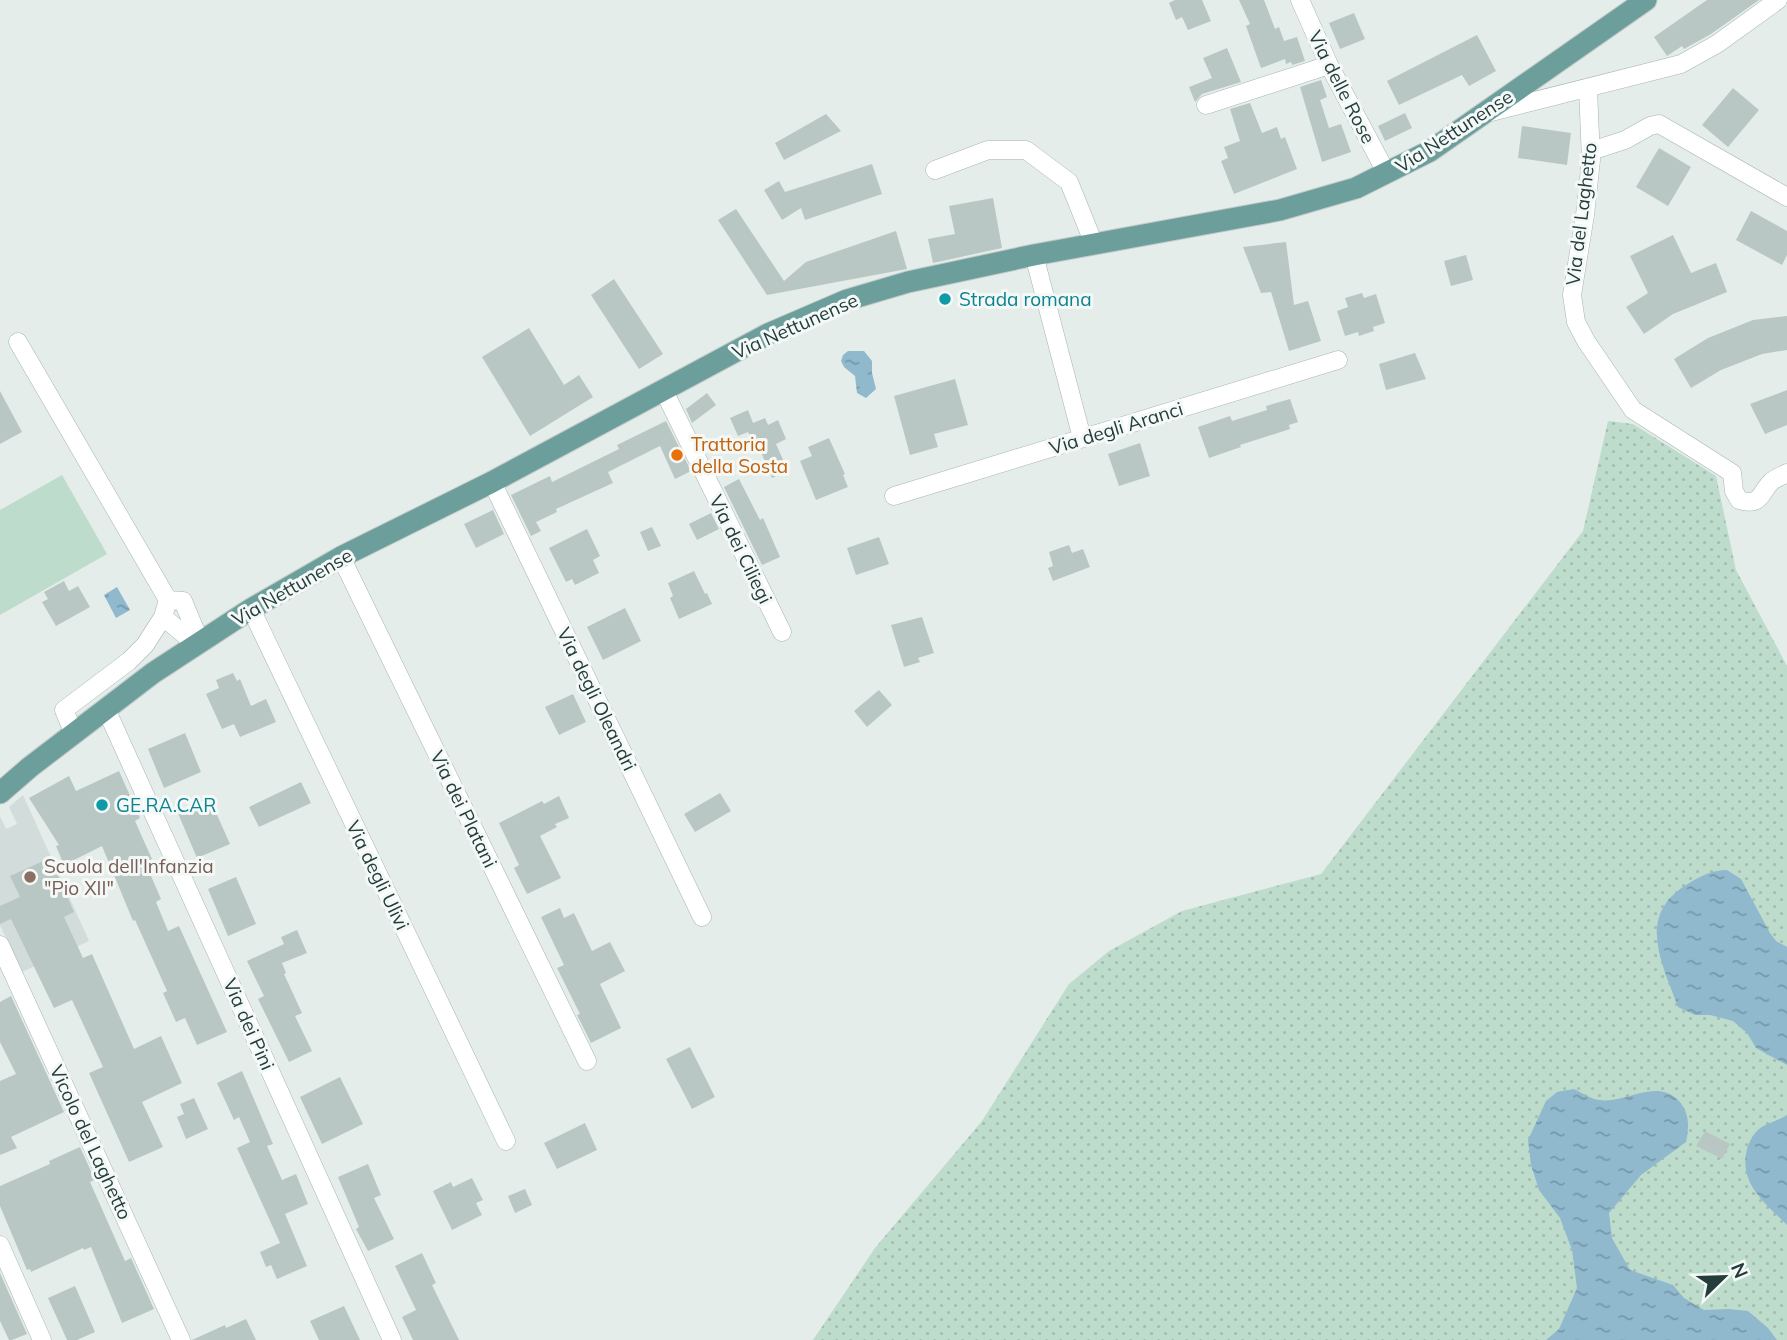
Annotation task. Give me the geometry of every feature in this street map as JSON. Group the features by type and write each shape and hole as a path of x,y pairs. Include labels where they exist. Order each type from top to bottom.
{"main road":[{"name":"Via Nettunense","path":"0,793 153,673 251,608 341,557 492,481 768,334 847,300 908,282 1034,255 1280,210 1341,193 1387,174 1430,151 1646,0"}],"street":[{"name":"Via delle Rose","path":"1300,0 1328,65 1387,174"},
{"path":"1484,113 1662,70 1690,60 1778,0"},
{"path":"1206,105 1328,65"},
{"name":"Via del Laghetto","path":"1588,88 1591,151 1585,215 1572,300 1576,322 1633,410 1732,473 1734,491 1739,500 1756,501 1770,483 1787,473"},
{"path":"1591,151 1625,140 1659,124 1787,197"},
{"path":"935,170 988,150 1026,150 1069,182 1094,244"},
{"path":"1034,255 1082,438"},
{"path":"18,342 166,608 198,643"},
{"name":"Via degli Aranci","path":"894,496 1338,360"},
{"name":"Via dei Ciliegi","path":"664,391 782,632"},
{"name":"Via degli Oleandri","path":"492,481 702,917"},
{"name":"Via dei Platani","path":"341,557 587,1061"},
{"path":"74,734 64,710 129,661 145,645 166,608 183,601 198,643"},
{"name":"Via degli Ulivi","path":"251,608 506,1141"},
{"name":"Via dei Pini","path":"106,709 392,1340"},
{"name":"Vicolo del Laghetto","path":"0,945 181,1340"},
{"path":"0,1245 42,1340"}],"shaded area":[{"name":"Scuola dell'Infanzia \"Pio XII\"","path":"23,795 89,941 22,972 0,925 0,816 6,829 17,824 9,807"}],"green space":[{"path":"1608,421 1633,424 1716,476 1736,570 1787,666 1787,1340 813,1340 875,1248 982,1121 1069,984 1109,951 1182,911 1321,874 1583,531"},
{"path":"62,475 107,554 0,615 0,510"}],"water":[{"path":"848,351 864,351 872,361 876,389 866,398 857,393 855,376 841,361"},
{"path":"117,587 130,610 116,618 104,595"},
{"path":"1727,870 1741,879 1770,933 1776,941 1787,947 1787,1065 1756,1048 1747,1033 1733,1021 1710,1015 1695,1015 1678,1007 1665,974 1657,941 1661,911 1671,897 1686,885 1716,871"},
{"path":"1574,1089 1599,1100 1661,1091 1679,1101 1688,1120 1686,1142 1641,1175 1609,1213 1612,1238 1630,1270 1673,1285 1684,1298 1704,1310 1748,1311 1768,1328 1777,1340 1546,1340 1559,1329 1577,1288 1572,1250 1560,1218 1539,1190 1531,1165 1528,1140 1546,1101 1557,1092"},
{"path":"1787,1115 1787,1225 1757,1194 1747,1176 1745,1165 1747,1148 1756,1132"}],"building":[{"path":"1175,0 1202,0 1211,21 1188,30 1182,17 1176,20 1169,3"},
{"path":"1239,0 1264,0 1275,29 1279,27 1284,41 1297,37 1305,61 1292,65 1291,62 1286,64 1285,59 1261,68 1246,26 1250,24"},
{"path":"1707,0 1759,0 1711,34 1684,49 1682,46 1667,56 1654,37"},
{"path":"1354,13 1365,39 1340,49 1329,23"},
{"path":"1477,35 1496,71 1469,86 1462,75 1399,105 1387,81"},
{"path":"1227,48 1241,82 1202,94 1195,102 1189,87 1212,78 1203,58"},
{"path":"1321,80 1327,97 1320,100 1329,128 1341,124 1351,152 1322,162 1300,87"},
{"path":"1733,88 1759,110 1728,147 1702,125"},
{"path":"1250,103 1262,133 1277,127 1281,139 1285,137 1297,169 1234,194 1221,161 1228,158 1224,147 1240,141 1230,109"},
{"path":"1405,113 1412,128 1385,141 1378,126"},
{"path":"826,114 841,131 784,160 775,143"},
{"path":"1522,126 1571,133 1567,165 1518,158"},
{"path":"1659,148 1691,167 1668,206 1636,187"},
{"path":"872,164 882,194 805,220 801,208 782,220 764,190 779,181 785,192"},
{"path":"993,198 1002,248 933,263 928,239 955,234 949,206"},
{"path":"736,209 784,281 806,262 896,231 907,269 767,295 718,220"},
{"path":"1751,211 1787,231 1787,255 1782,265 1736,240"},
{"path":"1673,235 1691,273 1716,263 1727,292 1673,314 1644,334 1626,307 1648,293 1630,256"},
{"path":"1286,242 1294,305 1308,301 1321,341 1289,351 1271,292 1261,293 1243,247"},
{"path":"1466,255 1473,280 1451,286 1444,261"},
{"path":"614,279 663,354 639,369 591,295"},
{"path":"1362,293 1364,298 1376,294 1385,323 1373,327 1374,331 1359,336 1358,332 1345,336 1337,311 1348,307 1345,298"},
{"path":"1787,316 1787,350 1762,354 1721,370 1691,388 1674,359 1708,338 1753,320"},
{"path":"529,328 564,385 579,375 593,397 530,436 482,357"},
{"path":"1415,353 1426,379 1386,390 1379,364"},
{"path":"955,379 968,425 934,434 938,447 910,455 894,396"},
{"path":"1787,390 1787,425 1765,434 1750,404"},
{"path":"0,391 22,432 0,444"},
{"path":"707,393 716,405 692,423 686,409"},
{"path":"1290,399 1298,422 1289,425 1290,429 1209,458 1198,427 1230,416 1232,421 1267,410 1266,406"},
{"path":"748,410 753,423 765,418 768,425 778,420 786,439 776,444 788,471 772,478 755,438 752,440 748,432 738,436 730,418"},
{"path":"666,421 691,471 675,479 660,446 608,472 613,483 556,509 557,512 536,522 541,531 531,536 511,495 550,476 552,482 619,449 617,445"},
{"path":"829,438 848,487 816,500 800,461 812,456 808,447"},
{"path":"1140,443 1150,476 1119,486 1108,454"},
{"path":"739,479 760,520 763,518 780,557 762,565 724,487"},
{"path":"493,510 504,534 476,548 464,524"},
{"path":"711,513 719,529 697,540 689,524"},
{"path":"652,527 661,546 648,551 640,532"},
{"path":"587,529 600,556 593,560 599,573 575,585 572,579 566,582 549,548"},
{"path":"879,537 889,564 856,575 847,548"},
{"path":"1069,545 1072,553 1083,549 1090,567 1053,581 1048,568 1053,566 1049,552"},
{"path":"694,571 712,604 679,619 670,598 673,596 668,583"},
{"path":"64,581 69,591 78,586 90,607 56,626 42,602 48,599 44,592"},
{"path":"625,608 641,641 603,660 587,627"},
{"path":"922,617 934,653 918,658 920,662 904,667 891,625"},
{"path":"233,673 237,681 240,679 251,706 266,699 276,722 240,737 234,724 222,729 206,694 219,688 216,680"},
{"path":"879,690 892,705 867,727 854,711"},
{"path":"573,694 586,722 559,735 545,707"},
{"path":"185,733 201,772 164,788 148,749"},
{"path":"119,771 140,818 135,821 152,859 145,862 161,899 156,902 168,931 179,926 227,1032 197,1045 185,1018 176,1022 163,993 167,991 135,920 133,921 102,846 64,865 56,846 59,845 29,798 69,776 76,791"},
{"path":"301,782 311,803 259,827 249,807"},
{"path":"720,793 731,811 695,832 684,814"},
{"path":"559,796 569,818 555,824 557,827 540,836 561,878 527,894 514,868 519,865 499,823 542,801 544,804"},
{"path":"209,797 230,844 197,858 177,811"},
{"path":"50,858 74,912 64,917 83,958 92,954 134,1049 161,1036 182,1083 142,1102 163,1147 129,1162 89,1073 103,1067 72,1000 54,1008 11,919 0,924 0,906 20,897 10,876"},
{"path":"236,877 256,924 228,936 208,889"},
{"path":"560,908 564,918 574,913 592,951 610,942 625,971 600,984 621,1028 591,1043 557,968 564,965 541,917"},
{"path":"297,930 307,953 282,963 286,973 284,974 302,1013 295,1016 312,1051 289,1062 258,999 264,996 247,961 284,944 281,937"},
{"path":"11,996 64,1112 11,1137 17,1148 0,1155 0,1081 16,1074 0,1042 0,1002"},
{"path":"690,1047 715,1097 692,1109 666,1059"},
{"path":"242,1071 273,1144 267,1146 282,1180 296,1174 308,1204 285,1214 307,1266 277,1279 271,1265 266,1267 260,1252 280,1243 237,1148 250,1142 239,1117 234,1120 217,1083"},
{"path":"340,1077 363,1124 322,1144 300,1097"},
{"path":"194,1098 208,1129 186,1139 177,1117 184,1114 180,1104"},
{"path":"585,1123 597,1150 557,1169 544,1143"},
{"path":"1705,1131 1730,1144 1722,1159 1696,1146"},
{"path":"80,1147 95,1180 90,1182 125,1261 131,1258 154,1309 122,1323 91,1247 84,1250 83,1248 31,1272 30,1269 27,1270 0,1206 0,1186 50,1164 49,1161"},
{"path":"368,1164 381,1195 374,1198 394,1239 368,1251 356,1229 359,1227 338,1177"},
{"path":"472,1178 483,1200 476,1203 482,1215 452,1230 433,1191 451,1182 453,1187"},
{"path":"525,1189 532,1205 515,1213 508,1196"},
{"path":"422,1253 436,1283 432,1285 459,1340 413,1340 402,1317 416,1310 395,1266"},
{"path":"0,1273 27,1334 12,1340 9,1340 0,1321"},
{"path":"75,1286 95,1332 77,1340 67,1340 48,1298"},
{"path":"344,1306 360,1340 319,1340 310,1321"},
{"path":"246,1319 256,1340 192,1340 225,1325 226,1328"}],"place":[{"name":"Strada romana","path":"945,299"},
{"name":"Trattoria della Sosta","path":"677,455"},
{"name":"GE.RA.CAR","path":"102,805"},
{"name":"Scuola dell'Infanzia \"Pio XII\"","path":"30,877"}]}
